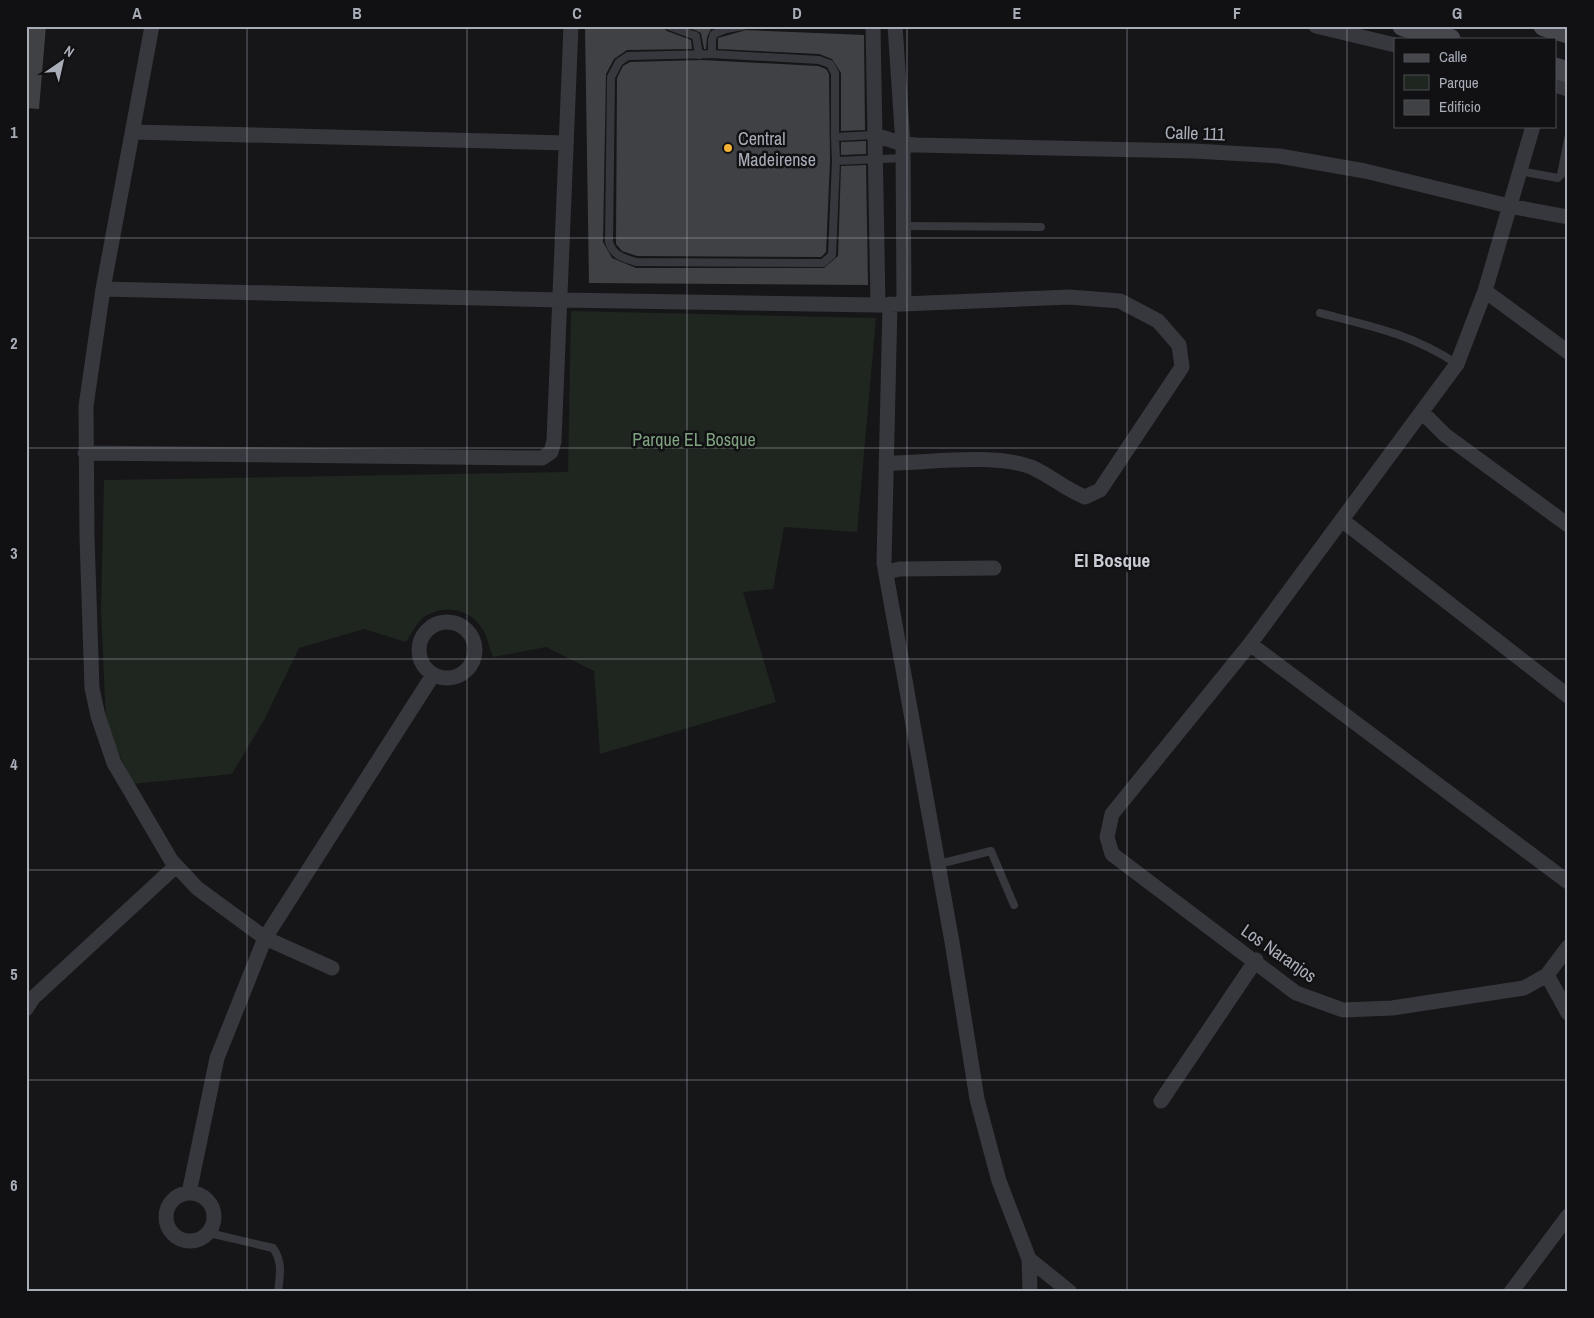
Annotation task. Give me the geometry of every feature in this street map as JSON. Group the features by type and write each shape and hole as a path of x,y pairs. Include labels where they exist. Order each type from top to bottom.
{"street":[{"path":"152,26 103,289 86,406 85,453 92,688 98,716 114,762 145,819 176,866 198,888 265,938 332,968"},
{"path":"85,453 542,458 551,452 554,441 561,300 571,26"},
{"path":"873,26 876,160 891,304"},
{"path":"895,26 903,151 904,226 891,304 886,463 886,572 939,864 977,1099 998,1181 1029,1259 1030,1292"},
{"path":"1316,26 1394,45"},
{"path":"1403,26 1446,38"},
{"path":"1556,68 1568,72"},
{"path":"1556,85 1568,89"},
{"path":"1532,128 1485,291 1457,364 1423,413 1250,644 1568,882"},
{"path":"133,132 566,143"},
{"name":"Calle 111","path":"875,135 903,151 1194,151 1279,156 1365,171 1509,206 1568,217"},
{"path":"103,289 561,300 891,304 1070,297 1120,302 1158,321 1179,345 1182,367 1100,490 1084,497 1067,490 1032,467 999,460 886,463"},
{"path":"1485,291 1568,352"},
{"path":"1423,413 1445,435 1568,525"},
{"path":"1343,521 1568,696"},
{"path":"886,572 900,569 994,568"},
{"name":"Los Naranjos","path":"1250,644 1112,814 1107,837 1112,854 1256,960 1296,993 1343,1010 1392,1008 1524,988 1547,975 1568,947"},
{"path":"189,1193 217,1058 265,938 433,674"},
{"path":"26,1009 33,998 176,866"},
{"path":"1161,1101 1256,960"},
{"path":"1547,975 1568,1013"},
{"path":"189,1193 204,1197 214,1210 215,1218 209,1233 195,1241 187,1241 173,1234 168,1228 166,1220 169,1205 174,1198 189,1193"},
{"path":"1510,1292 1568,1216"},
{"path":"1029,1259 1070,1292"}],"lane":[{"path":"670,26 696,36 699,55"},
{"path":"712,54 714,34 726,28 743,26"},
{"path":"712,54 819,60 830,64 835,73 836,160 832,255 823,263 636,262 620,257 611,249 609,242 611,77 619,62 628,56 712,54"},
{"path":"835,137 875,135"},
{"path":"1520,171 1558,178 1561,175 1568,139"},
{"path":"836,160 876,160 903,151"},
{"path":"904,226 1041,227"},
{"path":"1320,312 1395,332 1432,347 1457,364"},
{"path":"939,864 991,851 1014,905"},
{"path":"209,1233 273,1248 279,1256 281,1267 278,1292"}],"green space":[{"name":"Parque EL Bosque","path":"571,311 876,318 857,532 784,527 773,589 743,592 776,702 600,754 594,671 546,647 493,657 484,632 473,618 466,613 458,611 441,610 421,619 406,642 364,629 299,648 264,720 232,774 132,784 106,722 101,610 104,480 568,472"}],"building":[{"path":"26,26 46,26 39,109 26,108"},
{"path":"585,26 664,28 667,31 691,40 692,49 627,50 614,59 606,74 603,242 612,258 636,268 824,268 838,256 841,166 866,165 868,285 589,283"},
{"path":"692,29 711,29 707,37 706,49 704,49 701,33"},
{"path":"746,30 864,35 865,130 841,131 841,73 832,59 819,54 718,49 718,38"},
{"path":"702,60 818,66 826,69 829,74 830,161 826,252 821,257 637,256 622,251 616,244 617,78 623,66 630,62"},
{"path":"866,141 866,154 841,155 841,142"}],"place":[{"name":"Central Madeirense","path":"728,148"}],"district":[{"name":"El Bosque","path":"1112,560"}]}
